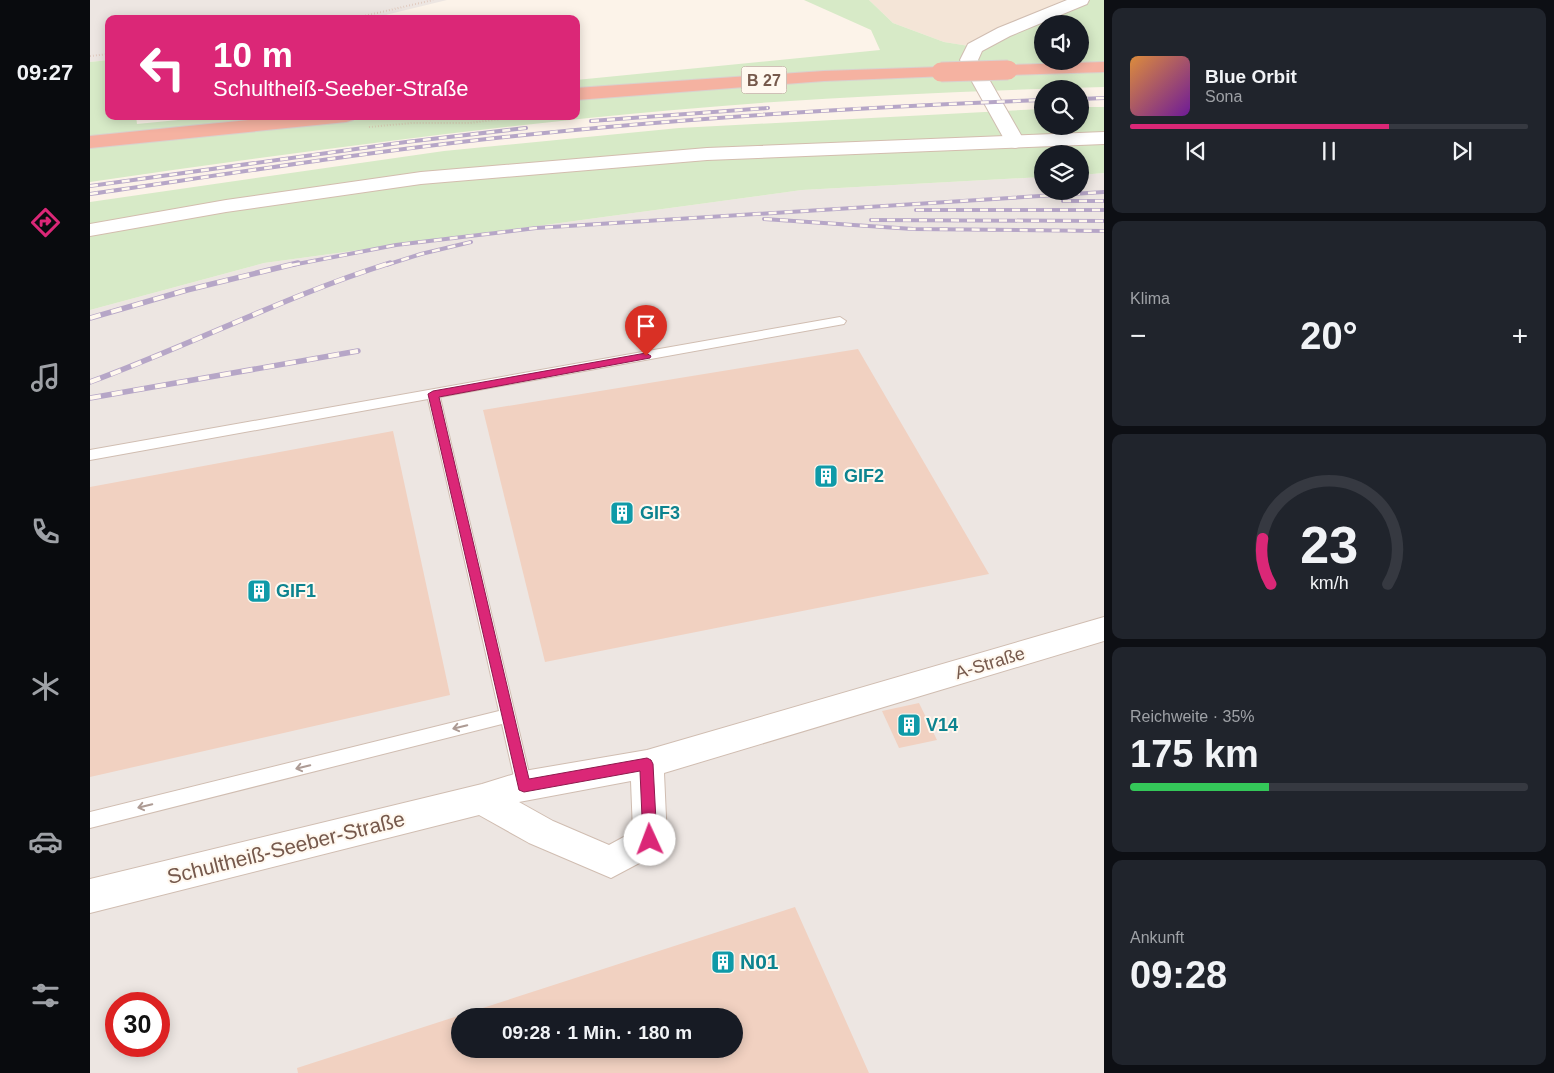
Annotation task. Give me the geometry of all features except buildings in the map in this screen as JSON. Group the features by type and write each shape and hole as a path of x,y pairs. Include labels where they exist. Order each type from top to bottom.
{"highway":[{"name":"B 27","path":"580,94 824,76 1104,67"},
{"path":"90,142 307,120"}],"street":[{"path":"1015,142 969,60 970,54 974,48 1004,32 1081,0"},
{"path":"90,230 226,206 421,178 707,154 1104,138"},
{"name":"A-Straße","path":"877,697 1104,629"},
{"name":"Schultheiß-Seeber-Straße","path":"90,896 482,799 524,786 647,764 877,697"},
{"path":"482,799 541,832 611,862 650,840 647,764"}],"lane":[{"path":"90,455 840,321"},
{"path":"433,394 524,786"},
{"path":"90,820 508,716"}],"path":[{"path":"368,15 432,0"},
{"path":"90,56 105,54"}],"shaded area":[{"path":"90,0 447,0 385,15 105,15 105,60 90,62"},
{"path":"869,0 1088,0 1049,15 1034,15 1034,21 969,46 944,42 893,23"},
{"path":"1104,173 1104,1073 90,1073 90,310 264,263 802,190 1034,177 1034,200 1089,200 1089,174"}],"green space":[{"path":"804,0 869,0 893,23 944,42 969,46 1034,21 1034,70 1089,70 1089,15 1049,15 1088,0 1104,0 1104,87 1089,88 1089,80 1034,80 1034,90 835,98 728,105 580,119 580,80 880,50 871,30"},
{"path":"105,60 105,120 136,120 137,124 178,120 570,120 382,142 90,182 90,62"},
{"path":"1089,107 1104,107 1104,173 1089,174 1089,145 1034,145 1034,177 802,190 264,263 90,310 90,202 444,151 679,128 1034,109 1034,135 1089,135"}],"railway":[{"path":"1089,99 1104,98"},
{"path":"90,194 401,149 572,130 773,114 1034,100"},
{"path":"591,121 768,108"},
{"path":"90,186 406,142 526,128"},
{"path":"292,265 396,245 536,228 1104,192"},
{"path":"1063,201 1104,201"},
{"path":"916,210 1104,210"},
{"path":"764,219 913,229 1104,231"},
{"path":"871,220 1104,221"},
{"path":"386,265 471,242"},
{"path":"90,318 187,290 298,263"},
{"path":"90,382 314,290 390,263"},
{"path":"90,398 358,351"}],"place":[{"name":"GIF2","path":"826,476"},
{"name":"GIF3","path":"622,513"},
{"name":"GIF1","path":"259,591"},
{"name":"V14","path":"909,725"},
{"name":"N01","path":"723,962"}],"route":[{"path":"646,356 433,394 524,786 647,764 650,840"}]}
